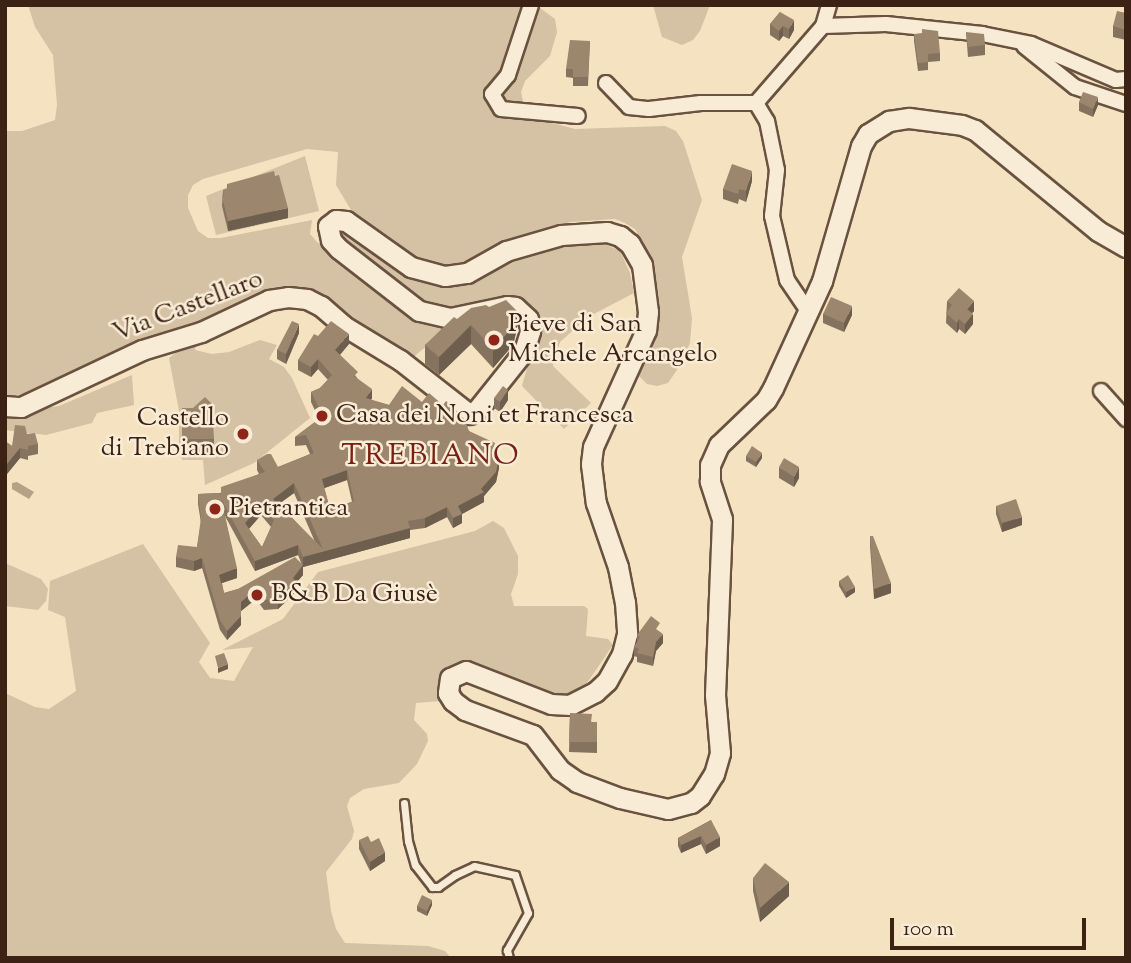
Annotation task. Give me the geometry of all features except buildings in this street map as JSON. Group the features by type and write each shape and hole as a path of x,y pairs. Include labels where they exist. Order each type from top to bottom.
{"street":[{"path":"531,5 508,75 492,94 501,109 578,116"},
{"path":"606,83 629,107 756,103 823,26 829,5"},
{"path":"823,26 886,24 982,34 1018,41 1116,80 1126,79"},
{"path":"1018,41 1075,87 1126,104"},
{"path":"756,103 767,121 777,170 772,216 787,280 808,312"},
{"path":"808,312 827,265 861,146 868,134 889,121 937,121 975,130 1098,231 1126,247"},
{"name":"Via Castellaro","path":"5,406 21,407 142,350 201,332 270,300 288,297 307,299 321,306 344,326 418,373 465,413 473,413 524,351 530,331 528,319 515,307 507,306 450,318 419,311 339,249 328,233 328,226 336,219 357,227 411,267 428,274 467,273 506,251 561,235 589,232 620,236 630,244 642,265 647,288 646,330 593,447 591,464 596,503 618,567 625,602 627,634 622,654 601,686 570,705 551,704 466,671 453,675 448,688 453,701 465,710 533,735 560,769 577,782 620,798 668,809 691,803 700,796 714,774 720,753 715,695 722,519 710,481 710,465 719,445 766,400 808,312"},
{"path":"1101,391 1126,419"}],"lane":[{"path":"404,803 408,841 415,864 432,887 438,887 455,874 474,866 515,875 528,913 508,950 509,958"}],"shaded area":[{"path":"28,5 536,5 555,19 557,32 550,56 525,81 521,92 526,116 575,129 665,126 676,131 683,141 702,200 682,257 692,318 690,343 681,364 668,383 657,386 647,384 639,376 657,304 656,281 652,258 635,229 625,223 615,219 570,222 500,248 479,260 438,267 409,254 397,242 351,210 336,185 338,152 307,149 203,179 193,185 188,195 188,208 198,231 208,238 221,238 312,220 310,234 318,243 325,241 453,324 411,359 304,290 263,292 202,324 195,350 212,354 229,352 260,340 277,345 269,359 284,367 292,378 310,418 254,463 205,485 203,460 183,460 179,456 179,411 169,358 198,334 35,392 5,397 5,131 22,131 55,120 57,105 53,55 35,27"},
{"path":"653,5 710,5 700,31 693,40 682,45 662,37"},
{"path":"305,156 319,211 216,235 206,196"},
{"path":"342,227 408,273 472,281 516,261 558,248 602,243 620,251 630,273 634,293 588,317 560,342 553,366 591,403 564,429 522,386 536,336 534,323 424,304 340,243 338,230"},
{"path":"132,375 134,405 97,413 92,423 46,435 5,430 5,414 59,406"},
{"path":"17,482 34,492 29,499 12,489 12,483"},
{"path":"493,521 504,528 518,556 518,574 511,594 514,606 584,606 588,609 586,636 608,639 613,645 587,683 569,695 536,690 459,668 441,701 416,703 414,720 427,734 428,741 417,764 399,783 364,789 350,798 347,806 354,831 352,839 326,872 331,911 336,929 345,943 428,946 445,951 451,958 5,958 5,693 35,707 49,709 76,691 65,617 48,610 50,581 143,544 210,643 199,662 210,678 234,681 253,647 222,650 283,619 318,572 475,531"},
{"path":"5,563 41,579 48,589 46,601 38,610 5,606"}],"place":[{"name":"Pieve di San Michele Arcangelo","path":"494,340"},
{"name":"Casa dei Noni et Francesca","path":"322,416"},
{"name":"Castello di Trebiano","path":"243,434"},
{"name":"Pietrantica","path":"215,509"},
{"name":"B&B Da Giusè","path":"257,595"}],"district":[{"name":"TREBIANO","path":"431,457"}]}
